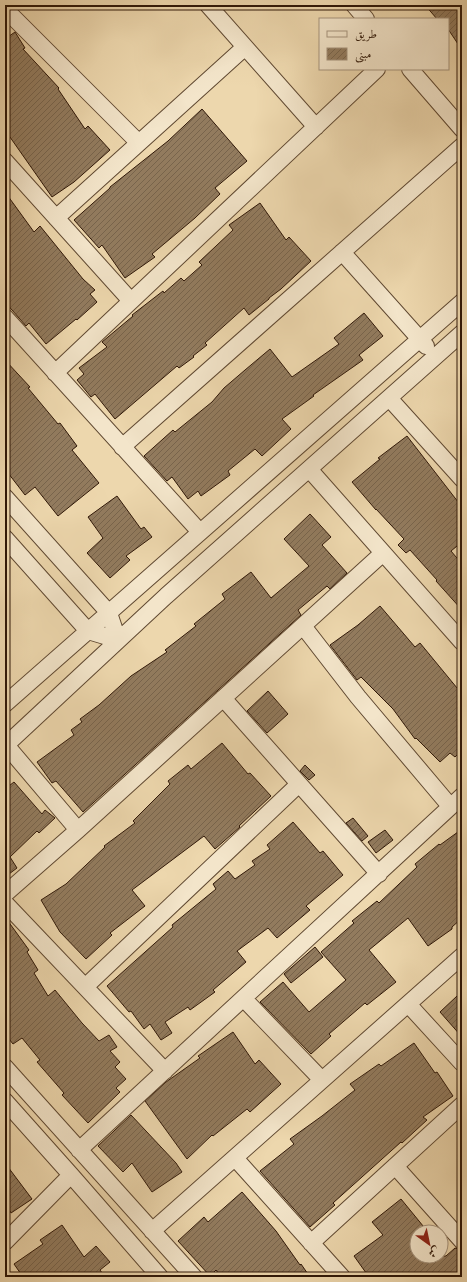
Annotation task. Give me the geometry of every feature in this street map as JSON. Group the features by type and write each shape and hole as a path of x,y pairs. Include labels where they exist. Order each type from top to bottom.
{"street":[{"path":"208,5 316,127"},
{"path":"354,5 365,18"},
{"path":"11,12 139,143"},
{"path":"56,218 245,47"},
{"path":"55,373 376,70"},
{"path":"411,70 462,129"},
{"path":"122,447 462,146"},
{"path":"5,161 131,301"},
{"path":"342,252 436,356"},
{"path":"5,704 462,302"},
{"path":"5,317 200,532"},
{"path":"78,830 5,745 172,590 462,333"},
{"path":"389,398 462,479"},
{"path":"309,469 383,553 459,634"},
{"path":"5,497 109,613 118,640"},
{"path":"5,538 88,631 118,640"},
{"path":"5,894 78,830 383,553"},
{"path":"79,1150 244,999 456,801 358,697 302,626"},
{"path":"223,698 379,874"},
{"path":"86,987 299,784"},
{"path":"5,903 165,1071"},
{"path":"152,1231 462,956"},
{"path":"244,999 322,1080"},
{"path":"408,1004 462,1063"},
{"path":"5,1067 194,1277"},
{"path":"5,1101 160,1277"},
{"path":"311,1243 462,1105"},
{"path":"235,1158 342,1277"},
{"path":"395,1166 462,1241"},
{"path":"5,1242 71,1175"}],"building":[{"path":"425,5 462,5 462,50 449,30 449,18 436,18"},
{"path":"15,32 25,48 23,49 59,88 58,89 85,129 88,126 110,150 74,182 52,197 5,130 5,39"},
{"path":"202,109 247,161 215,188 220,194 195,218 152,254 155,257 125,278 102,245 99,248 74,220 110,187 168,141"},
{"path":"5,192 34,232 40,226 83,279 95,290 90,294 97,302 46,344 29,323 26,326 5,302"},
{"path":"260,203 286,240 289,237 311,261 281,289 249,315 244,308 205,343 207,345 193,356 194,357 179,368 177,366 115,419 95,394 91,397 77,380 84,374 79,368 107,347 102,342 133,316 132,315 163,291 164,293 181,278 184,281 202,265 199,262 233,230 229,225"},
{"path":"364,313 383,336 359,355 363,360 282,419 291,429 262,456 255,449 228,471 230,475 201,496 198,491 188,499 172,477 167,481 144,456 173,430 175,432 212,402 224,388 270,349 292,377 339,344 334,338"},
{"path":"5,360 30,387 28,388 58,424 60,423 77,446 72,450 99,483 58,516 35,487 25,495 5,469"},
{"path":"407,436 462,507 462,542 451,551 462,564 462,610 410,550 406,553 398,545 404,539 352,482 380,459 378,458"},
{"path":"117,496 141,529 144,527 152,537 126,556 130,560 110,578 87,553 103,538 88,517"},
{"path":"310,514 331,537 322,545 347,573 330,589 327,586 298,610 301,615 83,812 56,781 52,783 37,762 74,735 71,730 82,722 80,719 99,705 131,676 167,652 165,650 196,626 194,624 225,599 222,594 251,572 271,598 309,566 284,539"},
{"path":"380,606 415,647 420,643 462,694 462,750 455,757 450,753 440,762 416,738 415,739 393,709 361,677 357,680 330,645 358,625"},
{"path":"268,691 288,714 267,733 247,711"},
{"path":"222,743 248,774 250,773 271,796 239,826 240,827 215,849 204,836 132,890 145,906 110,933 112,935 86,959 60,932 41,900 66,884 105,847 104,846 135,823 133,821 170,784 168,781 188,765 191,769"},
{"path":"305,765 315,775 309,780 300,771"},
{"path":"14,782 42,814 45,810 55,818 39,833 37,831 10,857 17,868 5,877 5,789"},
{"path":"353,818 368,836 362,841 346,823"},
{"path":"293,822 320,853 323,851 343,875 306,906 310,910 277,938 268,928 237,951 246,962 213,990 215,992 190,1010 188,1007 165,1022 172,1033 161,1040 150,1024 144,1029 131,1011 129,1012 107,986 173,927 172,925 216,889 213,884 228,871 235,879 255,865 252,861 270,849 267,845"},
{"path":"462,829 462,918 452,927 452,929 428,946 408,918 369,950 396,982 367,1005 365,1003 329,1034 331,1036 311,1054 260,1002 283,982 309,1012 346,980 321,952 354,923 352,921 377,901 379,903 417,867 415,864 439,844 440,845"},
{"path":"385,830 393,840 376,853 368,842"},
{"path":"5,917 29,950 27,952 38,970 34,973 48,996 55,990 99,1041 109,1035 117,1047 110,1051 120,1062 115,1067 126,1079 116,1088 120,1092 88,1123 62,1095 64,1093 37,1062 40,1060 22,1038 13,1044 5,1034"},
{"path":"315,947 323,957 291,983 284,974"},
{"path":"457,996 462,1002 462,1037 440,1012"},
{"path":"233,1032 255,1064 259,1060 281,1084 250,1112 247,1109 213,1136 212,1135 187,1159 145,1101 166,1082 200,1058 198,1056"},
{"path":"414,1043 435,1073 437,1072 453,1096 423,1117 427,1120 333,1203 335,1205 310,1227 260,1171 294,1144 290,1139 355,1090 350,1084 379,1064 381,1066"},
{"path":"131,1115 176,1163 182,1172 152,1192 132,1163 123,1172 98,1146"},
{"path":"5,1163 32,1199 11,1213 10,1211 5,1215"},
{"path":"242,1192 276,1231 310,1277 221,1277 216,1270 210,1276 178,1241 204,1217 208,1222"},
{"path":"401,1199 421,1224 409,1224 409,1264 449,1264 449,1253 455,1248 462,1250 462,1277 369,1277 354,1256 383,1235 372,1222"},
{"path":"62,1225 84,1257 96,1246 110,1262 100,1270 105,1277 23,1277 14,1264 43,1244 40,1240"}]}
